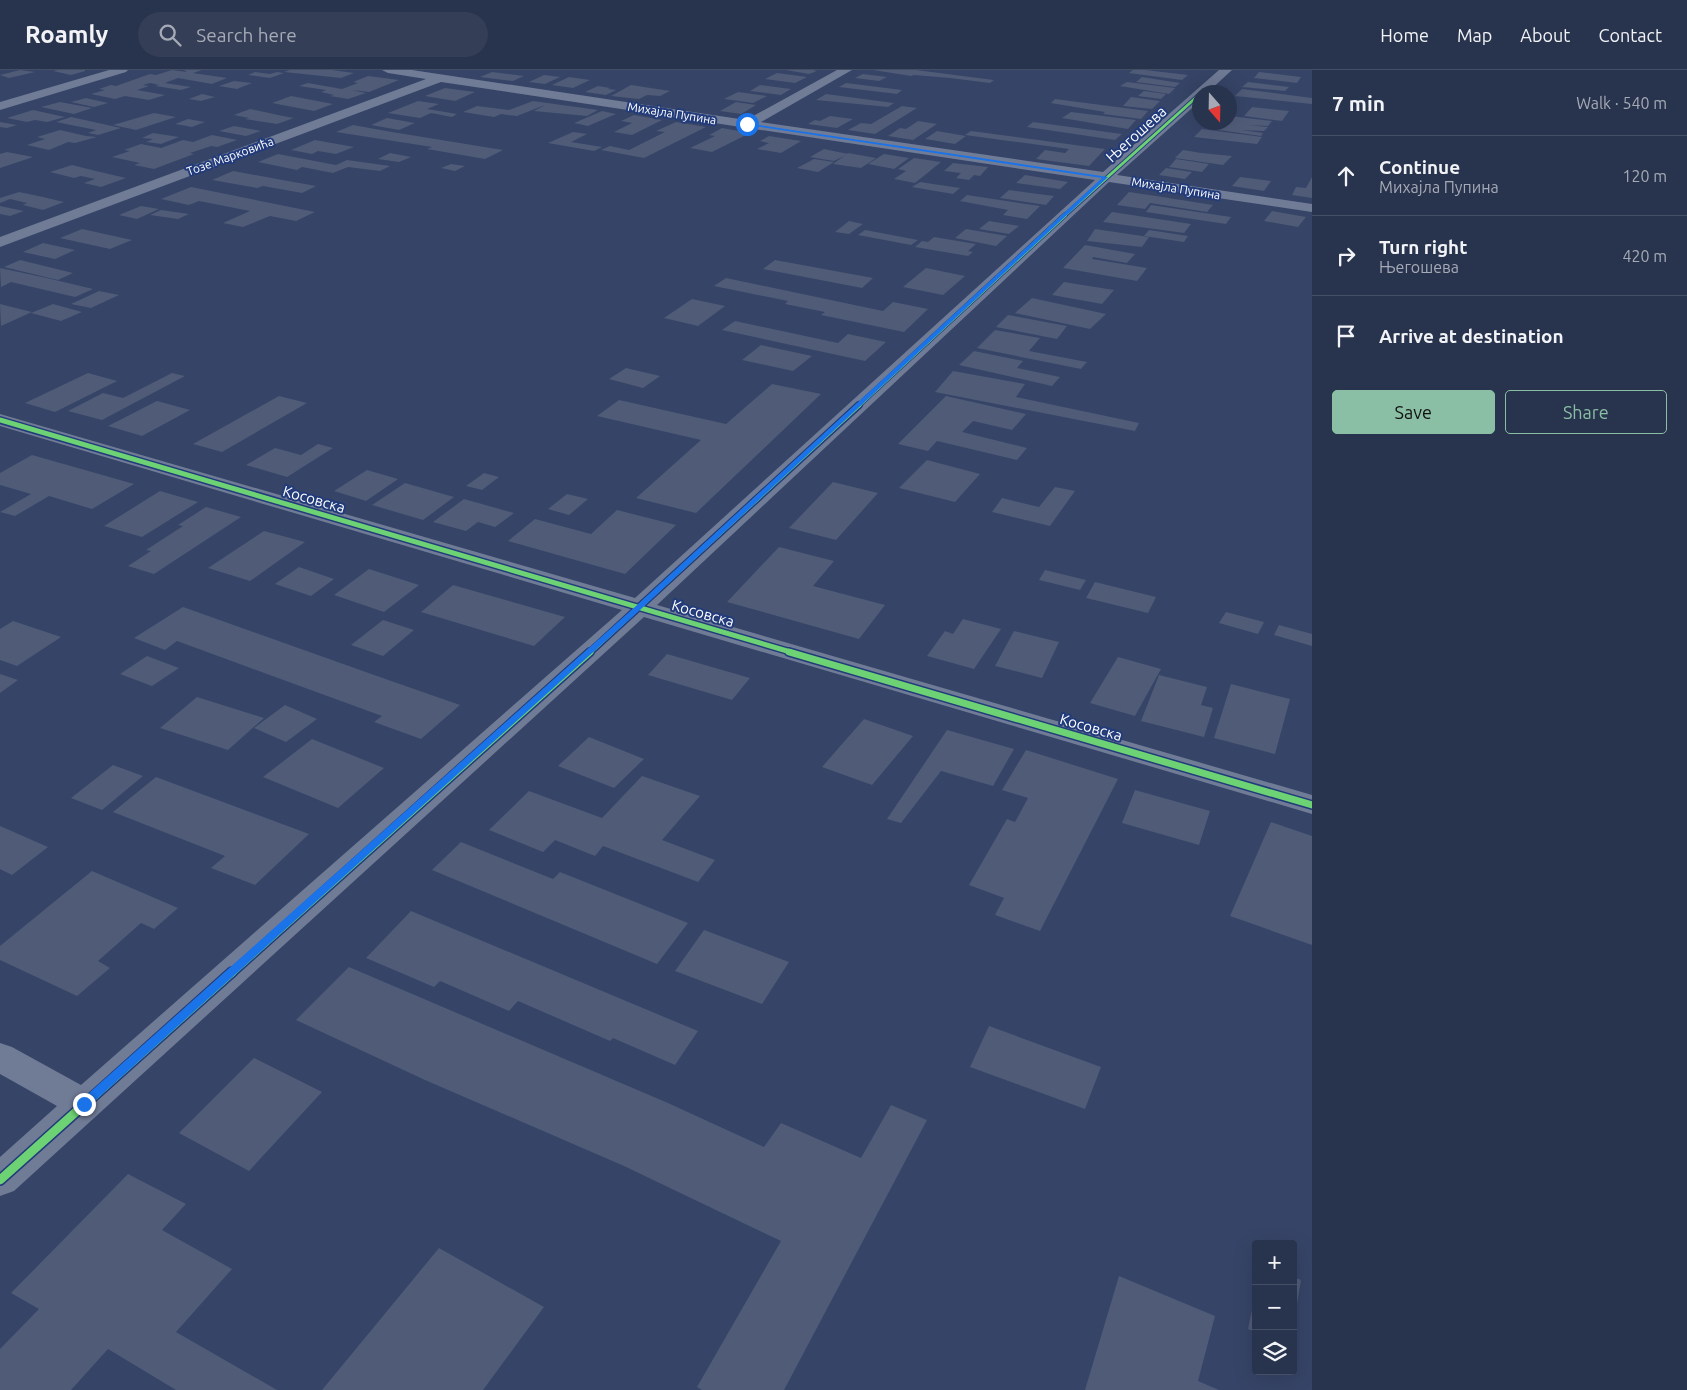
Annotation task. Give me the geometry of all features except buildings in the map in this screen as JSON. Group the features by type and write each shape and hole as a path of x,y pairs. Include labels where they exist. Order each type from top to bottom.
{"street":[{"path":"0,106 121,70"},
{"name":"Михајла Пупина","path":"388,70 1312,208"},
{"name":"Тозе Марковића","path":"0,242 460,70"},
{"path":"747,124 846,70"},
{"name":"Његошева","path":"1209,85 1226,70"},
{"name":"Његошева","path":"0,1180 639,608 1106,177 1192,100"},
{"name":"Косовска","path":"0,420 1312,805"},
{"path":"0,1057 84,1104"}],"cycle path":[{"path":"0,1180 639,608 1106,177 1192,101"},
{"path":"0,420 1312,805"}],"route":[{"path":"84,1104 639,608 1106,177 747,124"}]}
